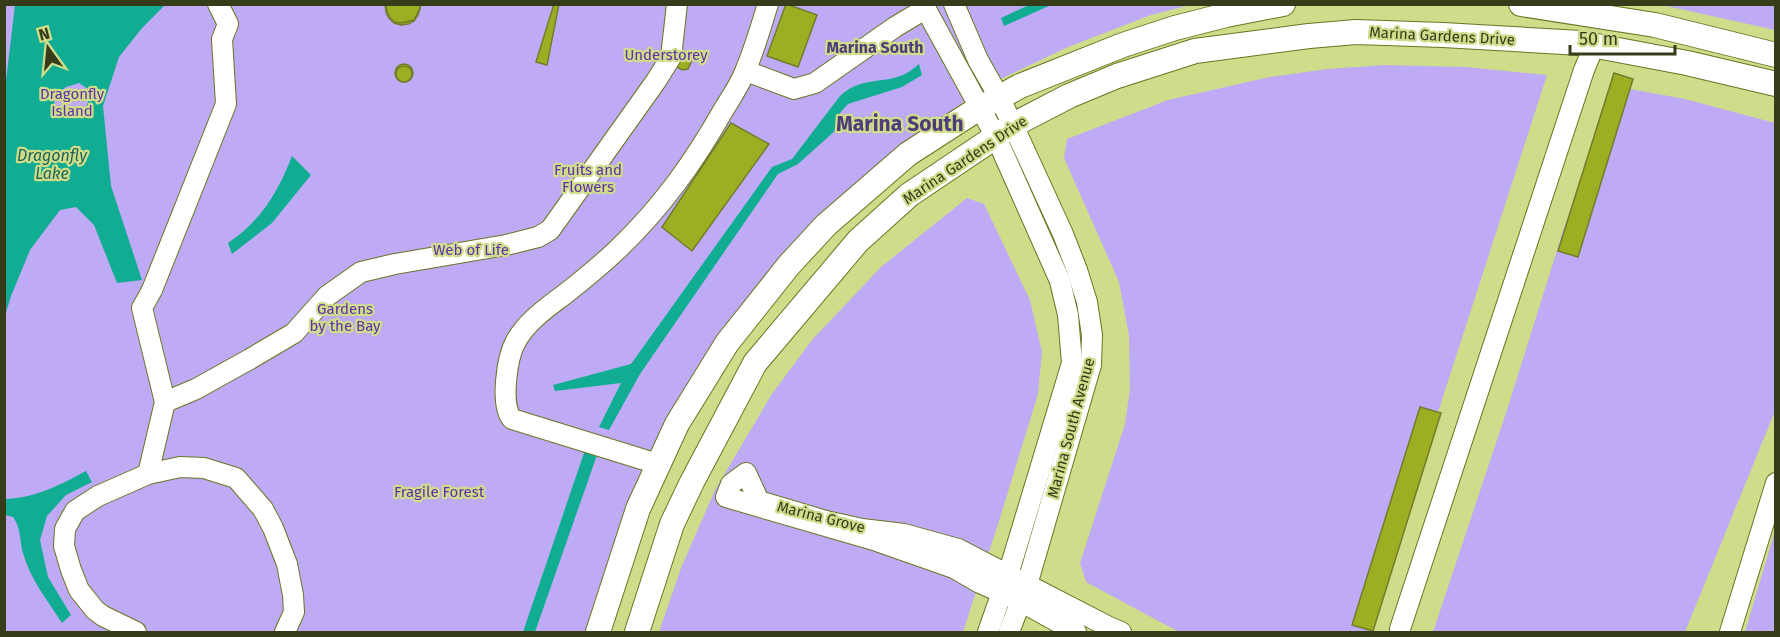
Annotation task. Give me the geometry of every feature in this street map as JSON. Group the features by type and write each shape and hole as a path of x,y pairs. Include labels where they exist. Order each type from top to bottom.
{"main road":[{"path":"598,633 638,509 677,424 726,343 789,265 826,225 908,154 990,103 1029,82 1175,28 1283,4"},
{"path":"1521,4 1655,26 1776,55"},
{"name":"Marina Gardens Drive","path":"636,633 672,524 755,363 858,241 909,195 1004,131 1069,96 1117,76 1195,51 1356,32 1554,41 1687,63 1776,84"}],"street":[{"path":"148,474 165,402 142,308 152,290 226,104 222,39 228,24 218,4"},
{"path":"165,402 196,389 294,333 327,296 360,272 506,245 538,237 550,230 671,57 677,4"},
{"path":"658,466 512,419 508,414 506,385 508,360 517,338 532,322 617,249 665,198 687,170 746,71 768,4"},
{"path":"954,4 978,60 990,103"},
{"path":"746,71 794,89 815,83 924,7 990,103 1004,131"},
{"path":"1400,629 1584,70 1594,46"},
{"name":"Marina South Avenue","path":"988,633 1072,363 1068,315 1060,281 1004,131"},
{"name":"Marina South Avenue","path":"1004,131 1063,234 1087,302 1092,335 1091,365 1009,633"},
{"path":"136,633 95,610 79,590 64,546 65,528 75,511 98,496 148,474 180,467 204,468 237,478 263,509 287,564 293,596 294,612 285,633"},
{"name":"Marina Grove","path":"1005,584 958,549 904,534 862,529 826,521 759,501 746,473 731,484 726,497 877,541 1005,584 1121,633"},
{"path":"1730,633 1776,483"},
{"name":"Marina Grove","path":"1023,593 1076,633"}],"green space":[{"name":"Gardens by the Bay","path":"4,5 1190,5 1151,15 1068,47 984,87 892,154 719,338 601,586 586,632 5,632"},
{"path":"1662,5 1775,5 1775,30"},
{"path":"1384,65 1466,67 1547,75 1367,632 1179,632 1086,582 1080,563 1125,424 1130,389 1129,336 1119,282 1064,158 1067,139 1168,100 1270,77 1328,69"},
{"path":"1613,86 1685,99 1775,123 1775,411 1685,632 1433,632 1507,410 1563,231"},
{"path":"967,198 984,204 1030,300 1042,352 1038,394 963,632 659,632 681,568 715,490 772,394 812,340 881,267"},
{"path":"1775,531 1775,632 1745,632"}],"water":[{"name":"Dragonfly Lake","path":"15,5 165,5 142,28 119,57 103,106 111,186 142,280 117,283 94,225 76,207 60,210 30,250 5,316 4,97","holes":["79,83 88,89 88,102 83,116 67,117 56,107 54,96 66,87"]},
{"path":"1029,5 1051,5 1004,26 1001,18"},
{"path":"919,64 922,75 902,87 848,104 840,113 837,129 798,164 778,174 640,374 609,430 599,427 621,383 555,391 553,385 631,364 772,167 792,159 840,96 863,83 903,75"},
{"path":"292,156 311,175 272,223 232,254 228,243 250,225 267,205 281,182"},
{"path":"585,450 597,455 535,632 523,632"},
{"path":"86,471 92,482 66,495 47,516 40,540 48,577 71,615 62,623 30,572 16,522 13,517 5,515 5,499 37,493 57,486"}],"building":[{"path":"385,4 420,4 420,9 414,21 401,25 389,18"},
{"path":"386,4 419,4 420,8 414,20 401,23 390,18"},
{"path":"554,4 559,4 547,65 536,62"},
{"path":"786,4 817,15 798,67 767,56"},
{"path":"681,51 687,52 692,60 688,69 682,70 674,65"},
{"path":"400,64 408,64 413,69 411,80 400,82 395,77 395,69"},
{"path":"404,66 412,74 404,82 396,74"},
{"path":"1614,73 1633,79 1578,257 1558,251"},
{"path":"731,123 769,144 692,251 662,227"},
{"path":"1420,407 1441,413 1373,631 1352,625"}],"district":[{"name":"Marina South","path":"875,47"},
{"name":"Marina South","path":"900,124"}],"park label":[{"name":"Understorey","path":"666,55"},
{"name":"Dragonfly Island","path":"72,102"},
{"name":"Fruits and Flowers","path":"588,178"},
{"name":"Web of Life","path":"471,250"},
{"name":"Fragile Forest","path":"439,492"}]}
